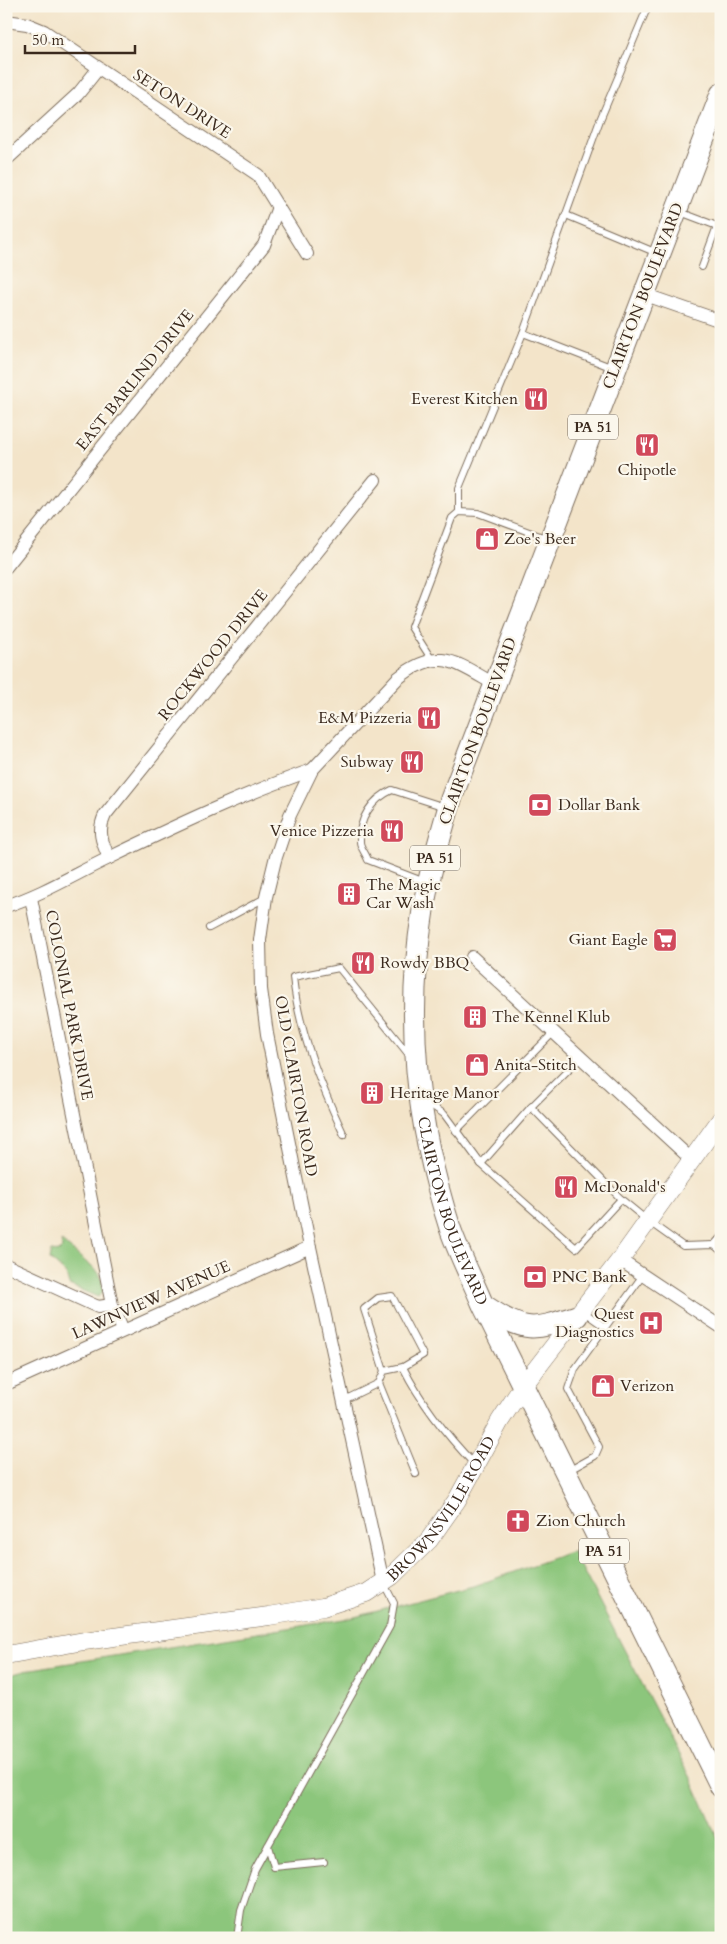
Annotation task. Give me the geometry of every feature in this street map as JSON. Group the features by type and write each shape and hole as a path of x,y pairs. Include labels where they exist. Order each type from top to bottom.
{"highway":[{"name":"CLAIRTON BOULEVARD","path":"721,94 448,808 429,884 416,967 413,1039 420,1097 432,1168 451,1230 483,1305 721,1787"},
{"path":"483,1305 511,1323 531,1328 542,1327 579,1313"}],"main road":[{"name":"BROWNSVILLE ROAD","path":"6,1655 84,1640 260,1618 322,1607 366,1593 383,1582 412,1559 429,1540 457,1500 500,1421 523,1386 620,1260 721,1119"}],"street":[{"name":"SETON DRIVE","path":"6,21 26,24 44,31 258,175 307,254"},
{"path":"6,160 78,94 98,68"},
{"name":"EAST BARLIND DRIVE","path":"6,567 264,245 278,207"},
{"path":"643,294 721,321"},
{"name":"ROCKWOOD DRIVE","path":"109,858 100,836 100,825 105,814 375,480"},
{"name":"OLD CLAIRTON ROAD","path":"383,1582 310,1247 266,1025 261,989 260,940 266,897 275,860 290,814 312,770 396,679 412,666 432,660 455,662 494,684"},
{"name":"COLONIAL PARK DRIVE","path":"123,1330 112,1305 31,898 109,858 276,782 312,770"},
{"path":"6,906 31,898"},
{"path":"472,957 692,1160"},
{"name":"LAWNVIEW AVENUE","path":"6,1384 310,1247"},
{"path":"620,1260 721,1327"},
{"path":"6,1265 98,1308 112,1305"}],"lane":[{"path":"459,512 459,488 523,334 600,120 648,6"},
{"path":"677,210 717,226 702,267"},
{"path":"566,215 659,253"},
{"path":"523,334 615,369"},
{"path":"432,660 411,627 452,518 459,512 478,513 549,540"},
{"path":"429,884 368,860 359,843 362,818 378,796 392,790 448,808"},
{"path":"209,928 266,897"},
{"path":"344,1135 317,1077 296,1009 293,977 339,968 416,1063"},
{"path":"456,1131 554,1032"},
{"path":"481,1164 531,1107 581,1057"},
{"path":"420,1097 444,1114 481,1164 576,1248 621,1199"},
{"path":"531,1107 621,1199 648,1222 683,1246 714,1245 721,1251"},
{"path":"714,1245 721,1237"},
{"path":"565,1472 596,1456 599,1447 568,1389 575,1369 643,1275"},
{"path":"344,1400 379,1383 384,1371 364,1309 378,1298 392,1296 424,1355 403,1367 384,1371"},
{"path":"579,1313 605,1327"},
{"path":"403,1367 415,1390 458,1448 475,1466"},
{"path":"379,1383 416,1474"},
{"path":"237,1938 244,1901 255,1869 390,1626 394,1614 394,1603 383,1582"},
{"path":"268,1846 274,1867 324,1862"}],"green space":[{"path":"61,1241 99,1273 103,1292 98,1297 69,1285 66,1274 50,1259 52,1251 58,1252 62,1248"},
{"path":"573,1551 692,1780 721,1846 721,1938 6,1938 6,1676 32,1669 351,1618 477,1585"}],"place":[{"name":"Everest Kitchen","path":"536,399"},
{"name":"Chipotle","path":"647,445"},
{"name":"Zoe's Beer","path":"487,539"},
{"name":"E&M Pizzeria","path":"429,718"},
{"name":"Subway","path":"412,762"},
{"name":"Dollar Bank","path":"540,805"},
{"name":"Venice Pizzeria","path":"392,831"},
{"name":"The Magic Car Wash","path":"349,894"},
{"name":"Giant Eagle","path":"665,940"},
{"name":"Rowdy BBQ","path":"363,963"},
{"name":"The Kennel Klub","path":"475,1017"},
{"name":"Anita-Stitch","path":"477,1065"},
{"name":"Heritage Manor","path":"372,1093"},
{"name":"McDonald's","path":"566,1187"},
{"name":"PNC Bank","path":"535,1277"},
{"name":"Quest Diagnostics","path":"651,1323"},
{"name":"Verizon","path":"603,1386"},
{"name":"Zion Church","path":"518,1521"}]}
